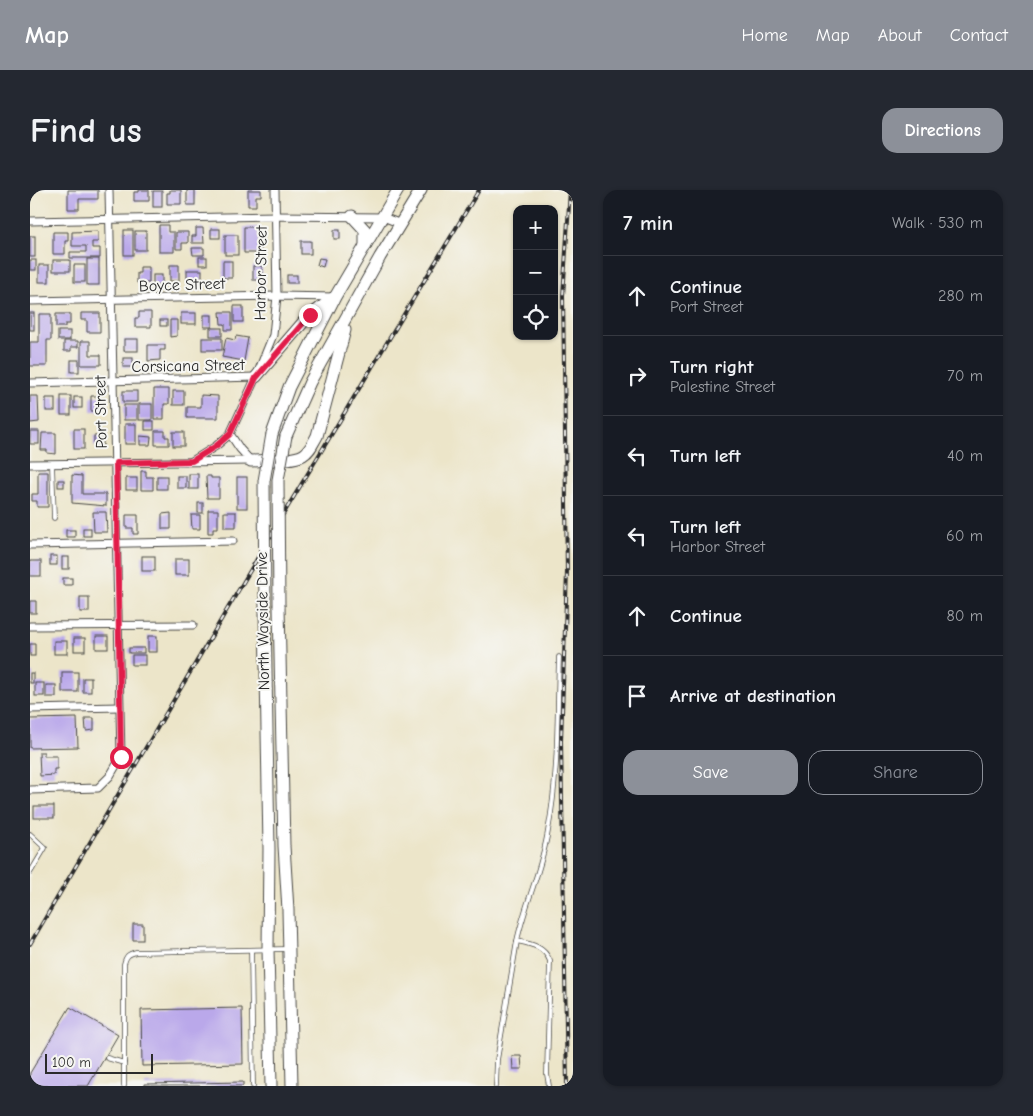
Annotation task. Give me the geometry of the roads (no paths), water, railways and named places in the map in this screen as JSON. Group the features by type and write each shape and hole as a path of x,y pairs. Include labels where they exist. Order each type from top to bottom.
{"main road":[{"name":"North Wayside Drive","path":"270,1086 264,481 272,434 289,387 334,296 398,190"},
{"name":"North Wayside Drive","path":"292,1086 290,949 284,846 278,480 286,436 310,382 421,190"},
{"path":"352,216 364,230 365,247"},
{"path":"256,378 306,319 334,296"},
{"path":"251,461 293,458 302,456 310,449 317,436 348,316"}],"street":[{"name":"Port Street","path":"30,790 98,788 110,776 121,757 110,190"},
{"name":"Harbor Street","path":"230,434 256,378 273,335 277,296 275,190"},
{"path":"30,220 352,216 383,217 401,224"},
{"name":"Boyce Street","path":"30,302 334,296"},
{"name":"Corsicana Street","path":"30,383 256,378"},
{"path":"192,461 216,446 230,434 251,461"},
{"path":"30,464 251,461"},
{"path":"30,545 233,541"},
{"path":"30,626 193,625"},
{"path":"30,709 119,707"}],"lane":[{"path":"52,464 54,518"},
{"path":"496,1086 497,1060 517,941 523,914 545,848 551,815 556,776 559,657"},
{"path":"30,834 44,848 30,873"},
{"path":"517,941 538,947 546,952 550,961 547,1074 549,1086"},
{"path":"124,1086 125,958 136,952 290,949"},
{"path":"251,950 252,1086"},
{"path":"108,1058 124,1063"}],"railway":[{"path":"30,944 287,508 479,190"},
{"path":"567,1086 561,741 567,572 563,296 570,190"}]}
